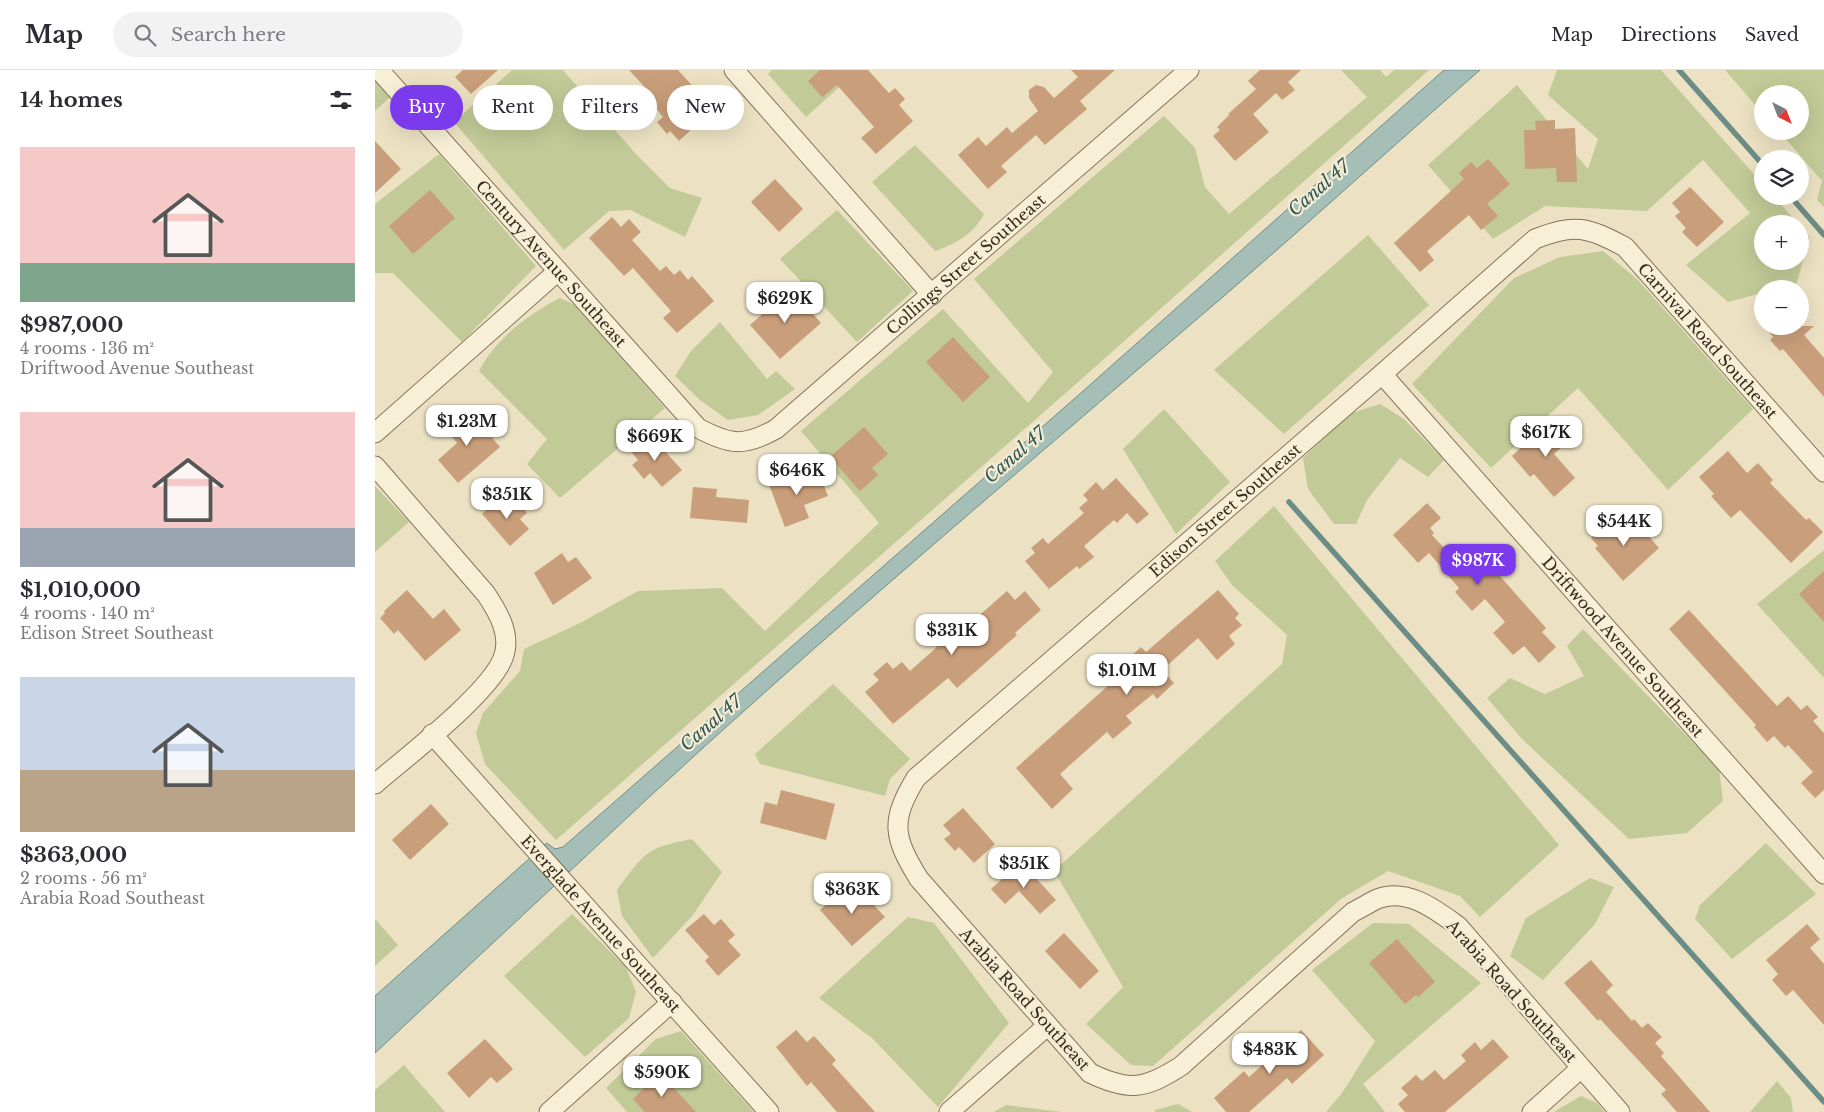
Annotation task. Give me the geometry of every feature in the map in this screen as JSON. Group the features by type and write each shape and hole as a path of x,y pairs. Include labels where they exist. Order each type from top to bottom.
{"street":[{"name":"Century Avenue Southeast","path":"379,70 699,428 733,443"},
{"path":"734,70 932,295"},
{"name":"Collings Street Southeast","path":"733,443 757,440 776,429 1189,70"},
{"name":"Edison Street Southeast","path":"897,823 903,800 916,778 1535,239 1563,228 1579,230"},
{"name":"Carnival Road Southeast","path":"1579,230 1600,234 1625,247 1824,472"},
{"path":"375,433 558,271"},
{"name":"Driftwood Avenue Southeast","path":"1382,374 1824,874"},
{"path":"375,466 486,594 500,616 505,635 503,657 488,682 375,784"},
{"name":"Everglade Avenue Southeast","path":"432,734 769,1112"},
{"name":"Arabia Road Southeast","path":"897,823 902,851 919,879 1090,1073 1108,1082 1135,1086 1160,1080 1185,1064 1353,912 1379,898 1406,896 1430,906 1458,926 1620,1112"},
{"path":"549,1112 672,1002"},
{"path":"949,1112 1047,1026"},
{"path":"1532,1112 1581,1068"}],"green space":[{"path":"512,70 563,70 576,85 563,85 563,130 615,130 670,188 702,198 685,237 630,210 609,211 564,250 461,130 463,130 463,114 473,105 473,130 553,130 553,85 495,85"},
{"path":"772,70 858,70 806,117 768,74"},
{"path":"1341,70 1380,70 1386,77 1394,70 1429,70 1076,384 556,840 485,764 476,733 483,713 520,671 524,649 580,623 638,591 722,588 765,631 879,523 801,431 943,309 1028,403 1053,372 974,279 1164,116 1195,148 1205,187 1229,214 1367,97"},
{"path":"1557,70 1661,70 1754,174 1754,205 1782,205 1790,215 1754,215 1754,270 1800,270 1797,280 1754,280 1754,295 1728,302 1686,265 1750,213 1703,160 1647,211 1545,206 1493,239 1428,165 1517,85 1588,169 1598,139 1548,95"},
{"path":"1725,70 1824,70 1824,207 1817,200 1822,181 1809,166 1809,150 1795,150 1787,140 1809,140 1809,85 1754,85 1754,104"},
{"path":"375,78 390,97 375,111"},
{"path":"915,145 984,214 969,233 950,245 935,251 872,182"},
{"path":"439,154 536,266 462,342 393,273 375,273 375,204"},
{"path":"837,210 913,291 857,342 780,259"},
{"path":"1368,235 1429,305 1284,434 1214,370"},
{"path":"1603,251 1637,279 1753,409 1668,490 1578,388 1491,468 1412,384 1514,278 1560,257"},
{"path":"560,298 575,305 665,408 560,498 527,464 547,439 479,371 494,348 514,328"},
{"path":"720,322 767,379 776,371 795,389 758,415 728,420 700,400 675,376 691,351"},
{"path":"1380,404 1404,419 1444,460 1428,477 1400,458 1367,500 1356,524 1334,524 1308,489 1303,458 1349,414"},
{"path":"1164,409 1230,482 1176,534 1123,449"},
{"path":"375,486 409,522 375,552"},
{"path":"1274,506 1559,845 1480,917 1460,896 1388,871 1341,899 1153,1066 1131,1065 1086,1024 1123,987 1054,871 1282,664 1287,635 1232,585 1215,561"},
{"path":"1824,550 1824,678 1757,604"},
{"path":"1583,629 1719,769 1723,801 1687,833 1629,839 1522,739 1487,698 1510,678 1545,694 1584,676 1567,646"},
{"path":"833,684 910,759 890,779 885,796 760,764 755,754"},
{"path":"692,839 722,872 693,915 653,958 622,916 617,890 647,854 655,849 676,842"},
{"path":"1766,843 1816,894 1732,959 1695,919 1700,905"},
{"path":"1590,878 1614,887 1595,924 1543,980 1510,956 1526,918"},
{"path":"572,914 626,967 636,992 629,1018 585,1057 504,976"},
{"path":"908,917 934,923 1009,1023 938,1107 873,1039 819,998"},
{"path":"375,919 398,945 375,966"},
{"path":"1373,923 1409,924 1481,983 1363,1084 1385,1112 1326,1112 1342,1093 1375,1041 1312,970"},
{"path":"681,1031 754,1112 627,1112 606,1088 656,1039"},
{"path":"404,1065 445,1112 375,1112 375,1090"},
{"path":"1777,1081 1791,1098 1793,1112 1750,1112"},
{"path":"1581,1096 1597,1103 1605,1112 1554,1112"},
{"path":"1178,1104 1192,1112 1155,1112 1155,1110"},
{"path":"1006,1105 1061,1112 994,1112"}],"water":[{"name":"Canal 47","path":"1444,70 1480,70 1256,268 975,509 729,724 569,872 544,845 547,843 555,849 563,847 1082,392"},
{"path":"530,858 554,886 375,1053 375,996"}],"building":[{"path":"463,70 498,70 481,85 473,85 473,92 471,94 455,77"},
{"path":"629,70 678,70 692,85 667,85 667,130 691,130 679,141 670,131 667,134 657,122 663,117 657,110 657,85 643,85"},
{"path":"820,70 868,70 889,93 895,88 905,99 899,105 913,121 876,154 861,138 874,127 837,85 822,97 808,81"},
{"path":"1071,70 1115,70 1080,101 1087,109 1045,145 1036,135 1001,166 1007,172 988,189 958,155 978,137 986,146 1007,127 1012,133 1038,111 1029,98 1029,90 1036,85 1044,87 1054,98 1078,77"},
{"path":"1260,70 1301,70 1288,82 1295,90 1282,100 1276,93 1253,114 1269,132 1235,161 1213,136 1220,130 1217,127 1228,114 1256,89 1248,81"},
{"path":"1555,120 1555,129 1575,128 1577,182 1557,182 1556,168 1525,169 1524,130 1536,130 1535,121"},
{"path":"375,141 401,169 375,193"},
{"path":"1488,159 1510,184 1487,204 1498,216 1481,230 1469,215 1427,251 1434,260 1420,272 1394,243 1464,179 1459,173 1471,162 1477,168"},
{"path":"775,179 803,209 779,232 751,202"},
{"path":"1690,187 1724,222 1697,247 1682,232 1686,228 1675,216 1680,212 1672,203"},
{"path":"430,190 455,218 413,254 389,226"},
{"path":"612,217 621,227 629,219 641,232 632,240 660,271 666,266 674,275 680,270 688,280 692,276 714,301 677,333 663,318 671,311 633,268 624,276 589,238"},
{"path":"791,289 821,323 780,359 750,325"},
{"path":"1771,335 1804,335 1824,358 1824,397 1783,349 1780,351 1770,340 1773,337"},
{"path":"953,337 990,377 963,402 926,362"},
{"path":"467,409 500,447 458,483 438,460 457,443 445,429"},
{"path":"1554,418 1572,438 1554,454 1575,478 1554,497 1534,474 1530,477 1512,456"},
{"path":"864,427 888,454 872,468 878,475 860,491 830,457"},
{"path":"651,436 682,470 662,487 650,473 644,479 632,465 638,460 632,453"},
{"path":"1728,451 1747,473 1758,463 1773,480 1770,483 1806,520 1809,518 1823,532 1791,563 1740,510 1731,518 1711,496 1714,494 1699,477"},
{"path":"818,471 828,496 804,505 809,518 785,527 768,482 787,474 789,480"},
{"path":"1116,478 1149,514 1137,524 1127,513 1117,523 1114,520 1084,546 1094,557 1079,569 1077,566 1049,589 1025,561 1035,553 1031,548 1043,538 1048,544 1084,513 1079,508 1088,500 1083,495 1096,482 1103,490"},
{"path":"693,487 717,489 716,497 749,500 747,523 690,518"},
{"path":"501,497 507,504 514,498 527,513 520,519 529,529 510,546 482,514"},
{"path":"1427,503 1441,518 1430,528 1434,533 1432,535 1459,564 1476,549 1546,628 1542,632 1556,647 1539,663 1524,646 1513,655 1493,633 1505,622 1485,599 1472,611 1455,592 1459,588 1429,553 1418,563 1393,535"},
{"path":"1626,518 1641,534 1644,531 1659,548 1623,581 1595,548 1598,546 1591,538 1612,519 1618,526"},
{"path":"562,553 568,562 576,557 592,578 553,605 534,573"},
{"path":"1824,571 1824,622 1799,594"},
{"path":"407,590 433,619 444,609 461,630 425,661 398,630 394,634 380,618 385,613 384,611"},
{"path":"1218,590 1239,614 1235,618 1242,625 1229,636 1235,644 1217,660 1198,638 1162,670 1174,683 1157,699 1153,694 1126,716 1132,723 1113,739 1107,732 1060,774 1073,789 1052,809 1016,768 1129,667 1124,662 1141,647 1146,652"},
{"path":"1007,591 1015,600 1025,591 1041,610 1015,633 1017,635 957,688 948,678 893,724 865,692 879,680 873,674 887,662 893,669 902,662 910,671 937,647 931,642 945,630 950,636 963,625 965,628"},
{"path":"1689,610 1777,706 1788,696 1801,710 1807,705 1818,717 1813,721 1824,733 1824,790 1815,798 1801,783 1813,772 1788,745 1785,748 1774,736 1767,742 1754,727 1756,725 1669,629"},
{"path":"781,790 835,804 826,840 760,823 765,802 777,805"},
{"path":"431,804 449,824 410,860 392,840"},
{"path":"963,808 995,844 974,863 959,847 955,851 944,839 951,834 943,825"},
{"path":"1021,862 1056,900 1040,914 1019,891 1005,904 991,889"},
{"path":"849,884 867,905 871,902 885,917 852,946 820,910"},
{"path":"704,914 714,925 721,919 735,935 728,941 741,955 718,976 705,961 709,957 685,930"},
{"path":"1807,924 1820,939 1810,948 1824,964 1824,1025 1793,990 1786,996 1772,980 1778,974 1766,960"},
{"path":"1064,933 1099,971 1080,989 1045,951"},
{"path":"1397,939 1435,982 1418,997 1416,995 1405,1004 1369,963"},
{"path":"1591,960 1613,985 1606,992 1632,1021 1634,1019 1642,1028 1648,1023 1662,1037 1655,1043 1664,1053 1661,1056 1710,1112 1677,1112 1661,1094 1666,1090 1600,1019 1598,1021 1564,983"},
{"path":"796,1030 807,1042 814,1036 836,1060 832,1064 875,1112 837,1112 811,1082 807,1086 776,1047"},
{"path":"1301,1030 1324,1055 1292,1084 1287,1078 1249,1112 1226,1112 1214,1098 1244,1071 1249,1077"},
{"path":"485,1039 513,1069 497,1083 491,1077 469,1098 447,1073"},
{"path":"1493,1039 1509,1057 1445,1112 1405,1112 1398,1104 1408,1095 1401,1088 1416,1075 1422,1081 1435,1070 1444,1080 1466,1061 1461,1055 1475,1042 1481,1050"},
{"path":"660,1073 696,1112 645,1112 633,1099"}],"waterway":[{"path":"1679,70 1754,155"},
{"path":"1798,205 1824,235"},
{"path":"1289,502 1824,1102"}]}
